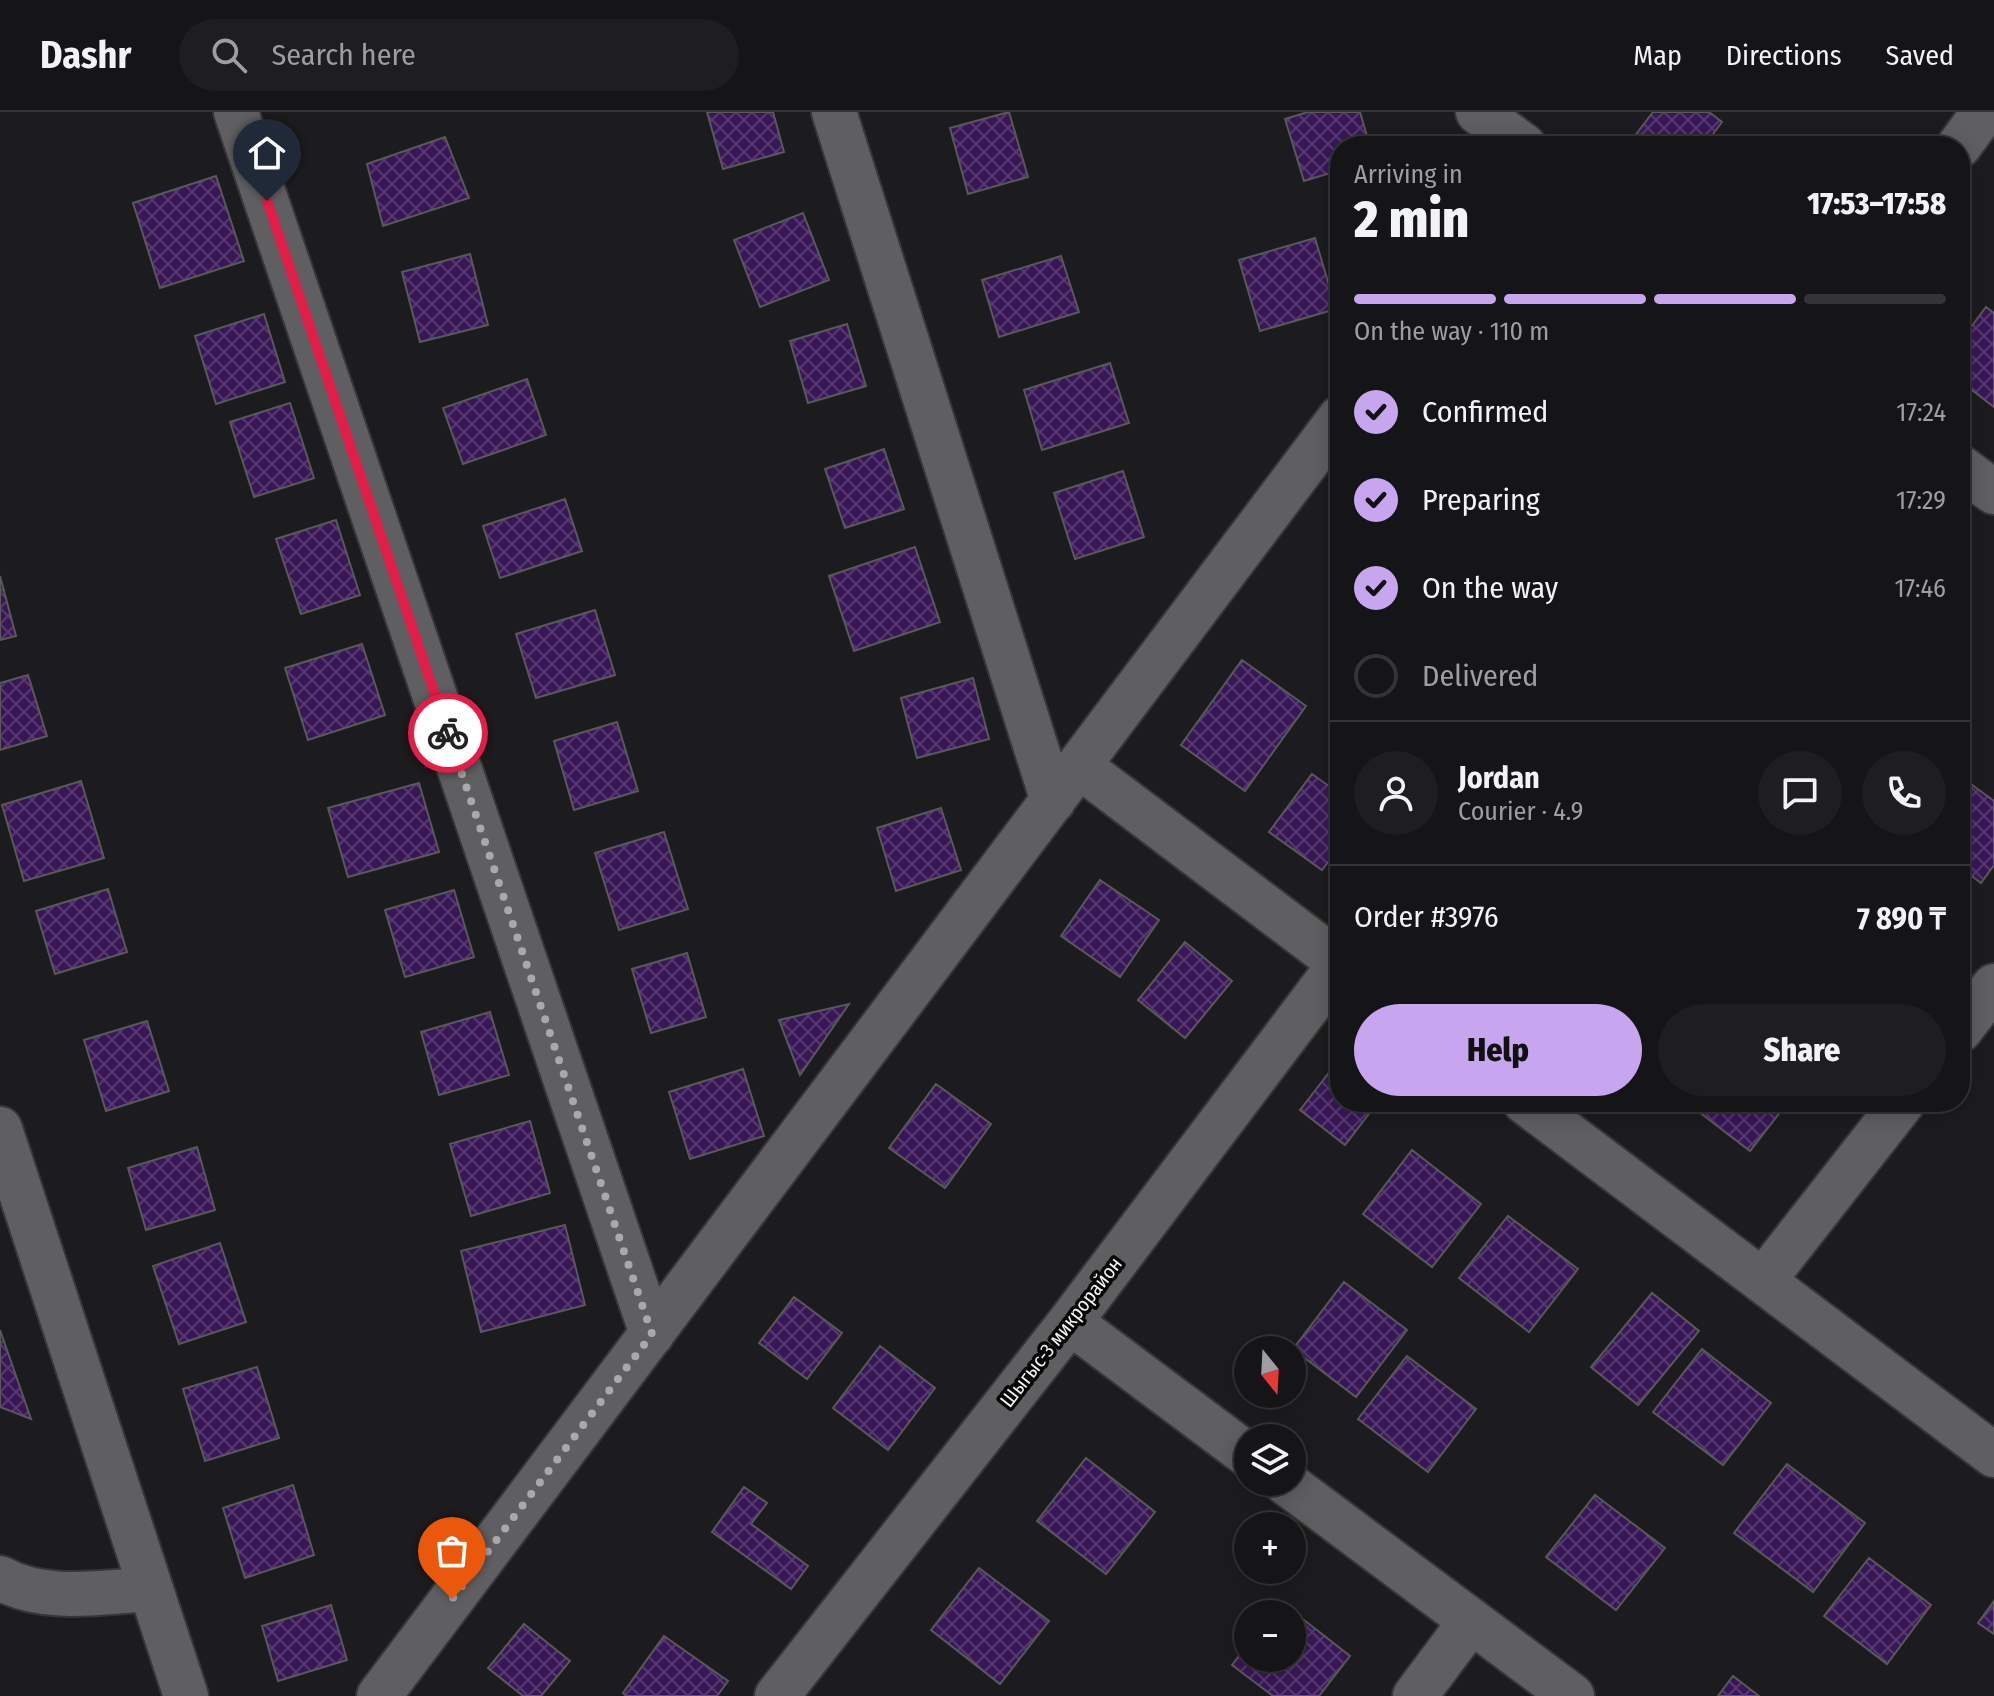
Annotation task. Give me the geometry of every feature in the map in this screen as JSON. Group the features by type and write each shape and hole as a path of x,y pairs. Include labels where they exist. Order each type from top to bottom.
{"street":[{"path":"236,112 652,1334"},
{"path":"834,112 1053,801"},
{"path":"1478,112 1510,136"},
{"path":"1966,136 1984,112"},
{"path":"379,1696 1330,431"},
{"path":"1970,474 1994,492"},
{"path":"1079,766 1330,956"},
{"name":"Шыгыс-3 микрорайон","path":"777,1696 1070,1322 1330,977"},
{"path":"1970,1017 1994,986"},
{"path":"1538,1112 1994,1455"},
{"path":"1763,1281 1895,1112"},
{"path":"0,1129 186,1696"},
{"path":"1070,1322 1234,1445"},
{"path":"1304,1496 1572,1696"},
{"path":"0,1578 18,1588 57,1594 151,1589"},
{"path":"1415,1696 1471,1621"}],"building":[{"path":"707,112 773,112 784,152 723,169"},
{"path":"1009,112 1028,177 968,194 950,128"},
{"path":"1308,112 1360,112 1367,136 1330,136 1330,173 1304,181 1285,119"},
{"path":"1653,112 1709,112 1722,122 1712,136 1635,136"},
{"path":"445,137 469,198 383,226 367,164"},
{"path":"216,176 244,261 160,288 133,203"},
{"path":"803,213 829,280 760,307 734,240"},
{"path":"1315,238 1330,289 1330,311 1260,331 1239,260"},
{"path":"470,254 488,325 420,342 402,272"},
{"path":"1061,256 1079,312 999,337 982,280"},
{"path":"1986,307 1994,313 1994,407 1970,389 1970,329"},
{"path":"264,314 285,382 216,404 195,336"},
{"path":"847,324 866,386 808,403 790,341"},
{"path":"1110,363 1129,423 1042,450 1024,390"},
{"path":"527,379 546,435 463,464 443,408"},
{"path":"290,403 314,478 254,497 230,422"},
{"path":"884,449 904,509 845,528 825,469"},
{"path":"1123,471 1144,537 1075,559 1054,493"},
{"path":"565,499 582,551 500,578 483,526"},
{"path":"336,520 360,595 301,614 276,539"},
{"path":"915,547 940,622 854,651 829,576"},
{"path":"0,576 16,636 0,640"},
{"path":"595,610 615,675 536,698 516,634"},
{"path":"362,644 385,715 308,740 285,668"},
{"path":"1242,660 1306,706 1245,791 1181,745"},
{"path":"28,675 47,736 0,750 0,683"},
{"path":"973,678 989,739 917,758 901,698"},
{"path":"617,722 638,791 574,810 554,741"},
{"path":"1312,774 1330,787 1330,859 1322,870 1269,832"},
{"path":"81,781 104,858 24,881 2,805"},
{"path":"419,783 439,852 348,877 328,808"},
{"path":"1970,783 1994,801 1994,865 1981,883 1970,875"},
{"path":"941,808 961,870 896,891 877,828"},
{"path":"664,832 688,909 619,930 595,853"},
{"path":"1100,880 1159,920 1120,977 1061,936"},
{"path":"108,889 127,952 55,974 36,911"},
{"path":"454,890 474,957 405,977 385,910"},
{"path":"1185,942 1232,981 1185,1038 1138,1000"},
{"path":"687,953 706,1017 651,1033 632,969"},
{"path":"849,1004 800,1075 779,1020"},
{"path":"490,1012 509,1075 439,1095 421,1032"},
{"path":"147,1021 169,1091 106,1111 84,1040"},
{"path":"743,1069 764,1136 690,1159 669,1092"},
{"path":"1330,1071 1330,1112 1370,1112 1345,1145 1300,1110"},
{"path":"936,1084 991,1124 945,1188 889,1148"},
{"path":"1699,1112 1780,1112 1750,1151"},
{"path":"530,1121 550,1193 471,1216 450,1144"},
{"path":"197,1147 215,1210 146,1230 128,1168"},
{"path":"1412,1150 1481,1204 1432,1267 1363,1214"},
{"path":"1508,1216 1578,1269 1529,1332 1459,1278"},
{"path":"565,1225 585,1305 481,1332 461,1251"},
{"path":"220,1243 246,1322 179,1344 153,1266"},
{"path":"1344,1282 1407,1330 1356,1397 1306,1359 1306,1336 1303,1336"},
{"path":"1652,1293 1699,1331 1638,1405 1591,1367"},
{"path":"794,1297 842,1333 807,1379 759,1343"},
{"path":"0,1330 31,1419 0,1407"},
{"path":"880,1346 935,1388 888,1450 833,1408"},
{"path":"1702,1349 1771,1403 1723,1465 1653,1412"},
{"path":"1407,1356 1476,1409 1428,1472 1358,1419"},
{"path":"257,1367 279,1438 205,1461 183,1389"},
{"path":"1086,1458 1155,1512 1106,1574 1037,1521"},
{"path":"1787,1464 1865,1523 1813,1592 1734,1533"},
{"path":"293,1485 314,1555 245,1578 223,1508"},
{"path":"744,1487 767,1503 751,1524 808,1566 791,1589 712,1532"},
{"path":"1595,1495 1665,1548 1616,1610 1546,1557"},
{"path":"1869,1558 1931,1605 1887,1664 1824,1616"},
{"path":"979,1568 1049,1621 1000,1684 931,1630"},
{"path":"1994,1601 1994,1634 1978,1623"},
{"path":"331,1605 347,1660 278,1681 262,1626"},
{"path":"1306,1622 1350,1656 1319,1696 1273,1696 1241,1672 1306,1672"},
{"path":"524,1624 570,1661 541,1696 523,1696 488,1668"},
{"path":"664,1636 728,1681 717,1696 626,1696 623,1693"},
{"path":"1733,1676 1759,1696 1718,1696"}],"way so far":[{"path":"448,733 652,1334 452,1599"}],"route":[{"path":"267,201 448,733"}]}
